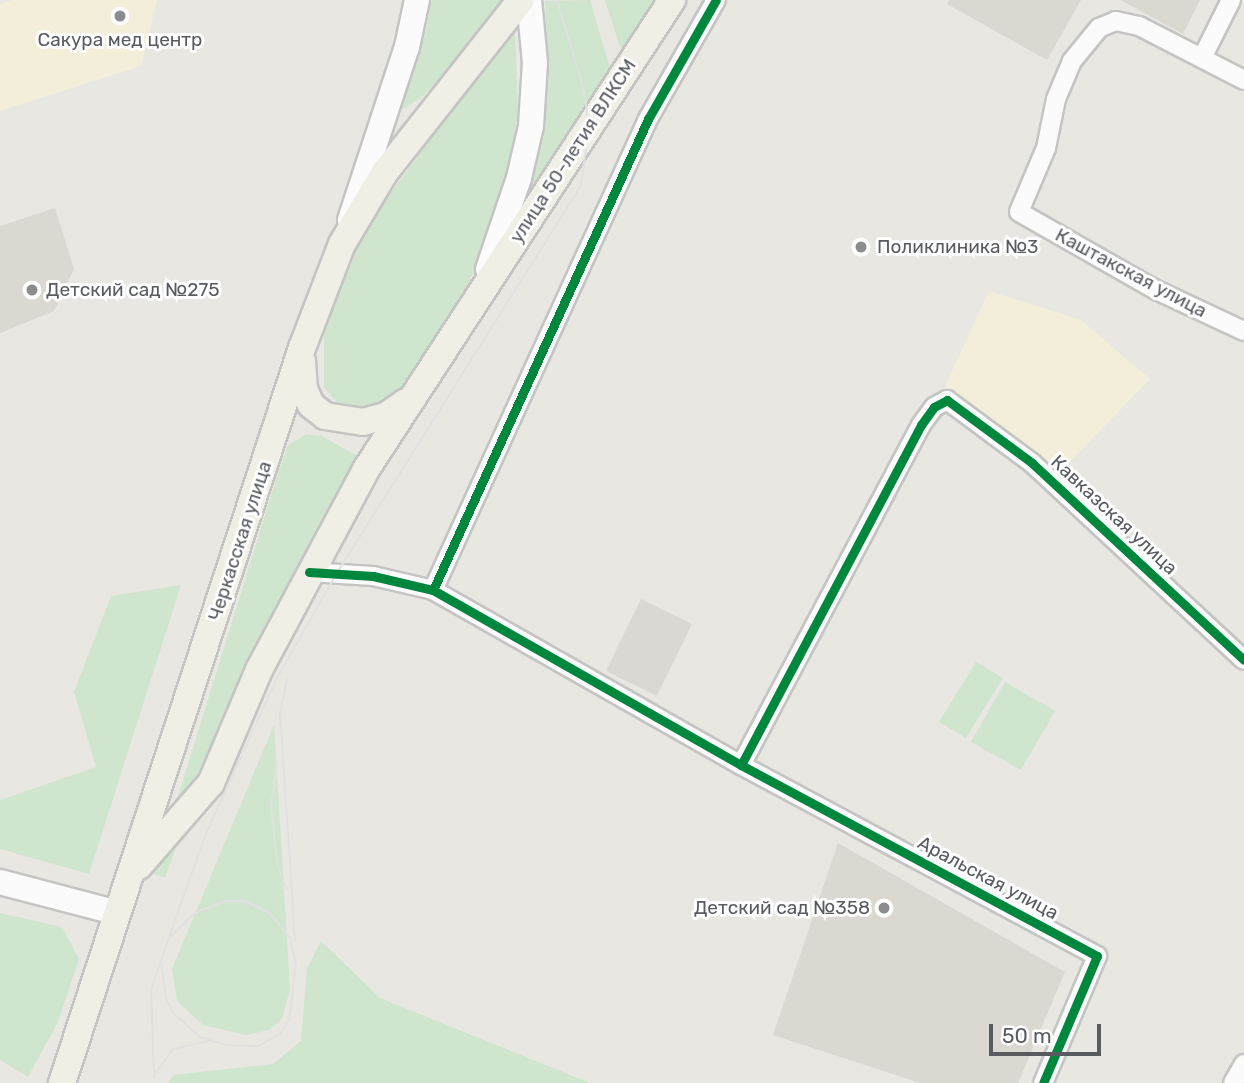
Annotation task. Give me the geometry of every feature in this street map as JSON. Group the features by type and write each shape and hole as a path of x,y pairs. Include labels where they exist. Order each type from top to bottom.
{"main road":[{"name":"Черкасская улица","path":"62,1083 302,348 342,244 407,47 417,0"},
{"path":"342,244 385,172 521,0"},
{"path":"130,878 211,783 259,670 309,572 408,401 475,303 504,229 531,126 535,63 529,0"},
{"name":"улица 50-летия ВЛКСМ","path":"475,303 672,0"},
{"path":"302,348 304,389 312,405 325,416 363,422 386,416 408,401"},
{"path":"0,882 118,913"}],"street":[{"path":"433,590 648,119 716,0"},
{"path":"1231,0 1202,58 1244,80"},
{"name":"Каштакская улица","path":"1202,58 1139,26 1116,21 1099,29 1072,61 1056,99 1046,148 1019,212 1156,290 1244,331"},
{"name":"Кавказская улица","path":"741,765 921,425 934,407 954,401 1032,463 1244,660"},
{"name":"Аральская улица","path":"309,572 373,576 433,590 741,765 1097,956 1043,1083"},
{"path":"1233,1083 1244,1064"}],"shaded area":[{"path":"12,0 157,0 141,66 0,111 0,4"},
{"path":"950,0 1081,0 1047,60 947,4"},
{"path":"1120,0 1200,0 1183,34"},
{"name":"Детский сад №275","path":"55,208 74,269 54,311 0,333 0,226"},
{"path":"989,291 1081,320 1150,379 1059,473 945,386"},
{"path":"641,599 692,624 657,696 606,671"},
{"name":"Детский сад №358","path":"838,843 1065,972 1018,1083 920,1083 773,1035"}],"green space":[{"path":"432,0 512,0 421,98 394,114 426,30"},
{"path":"590,0 610,68 529,196 544,136 548,79 545,1"},
{"path":"605,0 658,0 622,53"},
{"path":"515,27 518,113 511,155 474,272 438,344 399,395 365,407 341,407 324,387 324,330 368,223"},
{"path":"307,434 322,436 360,458 270,619 220,726 165,878 154,874 280,467 288,445"},
{"path":"181,585 89,874 0,849 0,800 96,767 74,692 111,596"},
{"path":"976,662 1003,678 966,738 939,722"},
{"path":"1005,682 1055,711 1021,770 971,742"},
{"path":"274,725 290,989 282,1019 269,1030 246,1035 203,1025 177,1001 172,969"},
{"path":"0,913 62,927 79,959 58,1022 28,1077 0,1060"},
{"path":"321,941 380,998 590,1083 168,1083 173,1075 273,1064 301,1041 307,969"}],"tram line":[{"path":"154,1078 151,989 205,836 278,676 337,573 581,185 589,126 584,90 557,0"},
{"path":"287,680 280,714 295,941"},
{"path":"277,762 271,806 278,867 287,889"},
{"path":"161,962 166,998 173,1013 200,1037 225,1045 258,1046 281,1033 289,1020 296,964 290,938 270,913 244,901 226,901 195,913 171,936"},
{"path":"156,1073 173,1049 208,1041"}],"cycle path":[{"path":"433,590 648,119 716,0"},
{"path":"741,765 921,425 934,407 947,400 1032,463 1244,660"},
{"path":"309,572 373,576 433,590 741,765 1097,956 1043,1083"}],"place":[{"name":"Сакура мед центр","path":"120,16"},
{"name":"Поликлиника №3","path":"861,247"},
{"name":"Детский сад №275","path":"32,290"},
{"name":"Детский сад №358","path":"884,908"}]}
